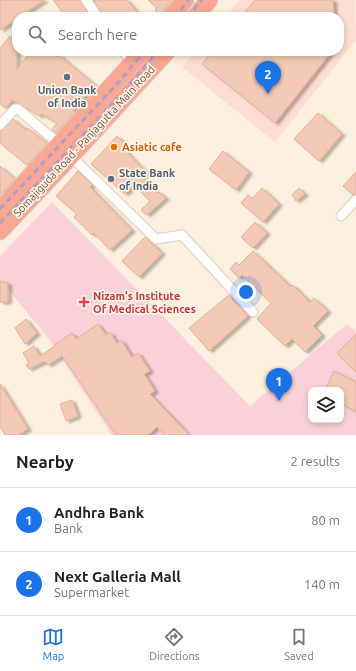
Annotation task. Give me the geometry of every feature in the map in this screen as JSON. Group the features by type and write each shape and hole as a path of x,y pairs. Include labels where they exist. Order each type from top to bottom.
{"highway":[{"path":"175,12 185,0"},
{"path":"199,12 209,0"},
{"name":"Somajiguda Road - Panjagutta Main Road","path":"0,231 69,145 132,56"},
{"name":"Somajiguda Road - Panjagutta Main Road","path":"0,210 162,56"}],"street":[{"path":"86,0 94,12"},
{"path":"0,125 15,109 18,109 69,145 156,239 182,235 253,312"},
{"path":"341,216 356,200"}],"shaded area":[{"path":"240,0 355,0 356,40 344,55 344,12 229,12"},
{"path":"192,56 343,56 275,142 182,67"},
{"name":"Nizam's Institute Of Medical Sciences","path":"52,202 250,406 347,324 356,332 356,435 112,435 46,335 0,280 0,256"}],"building":[{"path":"0,0 45,0 27,12 12,12 12,22 0,30"},
{"path":"53,0 80,0 88,12 62,12"},
{"path":"93,0 127,0 137,12 101,12"},
{"path":"148,0 172,0 163,12 157,12 155,10 157,8"},
{"path":"255,0 333,0 334,12 245,12"},
{"path":"10,36 12,38 12,56 17,56 17,69 27,56 60,56 95,85 73,111 75,112 56,133 52,130 57,123 41,114 40,116 12,100 6,108 0,104 0,48"},
{"path":"209,56 328,56 275,123 202,64"},
{"path":"318,113 342,134 319,161 294,139"},
{"path":"13,119 26,130 27,128 47,143 27,165 0,143 0,132"},
{"path":"117,136 129,148 126,151 147,173 142,178 158,193 159,192 166,198 147,215 141,210 150,201 134,185 125,194 91,164"},
{"path":"223,151 249,172 236,190 209,169"},
{"path":"0,166 15,179 0,195"},
{"path":"78,171 92,185 90,187 132,230 110,250 94,233 92,235 74,217 77,214 56,196"},
{"path":"356,172 356,194 353,195 343,186"},
{"path":"262,188 279,204 263,222 241,203 248,195 252,199"},
{"path":"299,188 305,194 296,201 292,195"},
{"path":"255,222 267,233 253,248 241,237"},
{"path":"145,237 162,253 139,277 122,261"},
{"path":"253,251 291,287 293,285 310,302 314,298 328,311 313,326 322,335 305,352 292,339 285,346 257,319 271,303 242,275 239,278 230,269 236,262 239,265"},
{"path":"0,281 8,283 8,302 0,302"},
{"path":"229,295 248,316 209,351 189,328"},
{"path":"26,319 37,333 25,344 15,328"},
{"path":"98,324 106,335 110,332 117,343 121,340 132,357 138,353 150,371 144,374 155,391 150,394 189,435 164,435 157,427 148,435 116,435 62,356 48,365 45,361 29,369 26,365 29,363 23,353 34,346 40,356 72,333 76,339"},
{"path":"356,334 356,372 337,353"},
{"path":"334,371 356,382 356,412 344,405 344,387 326,387"},
{"path":"0,384 28,429 18,435 5,435 0,426"},
{"path":"72,400 78,416 66,421 60,404"}],"railway":[{"path":"178,12 189,0"},
{"path":"191,12 202,0"},
{"path":"0,209 116,85 141,56"},
{"path":"0,223 123,92 154,56"}],"place":[{"name":"Union Bank of India","path":"67,77"},
{"name":"Next Galleria Mall","path":"268,94"},
{"name":"Asiatic cafe","path":"114,147"},
{"name":"State Bank of India","path":"111,179"},
{"name":"Nizam's Institute Of Medical Sciences","path":"84,302"},
{"name":"Andhra Bank","path":"279,401"}]}
